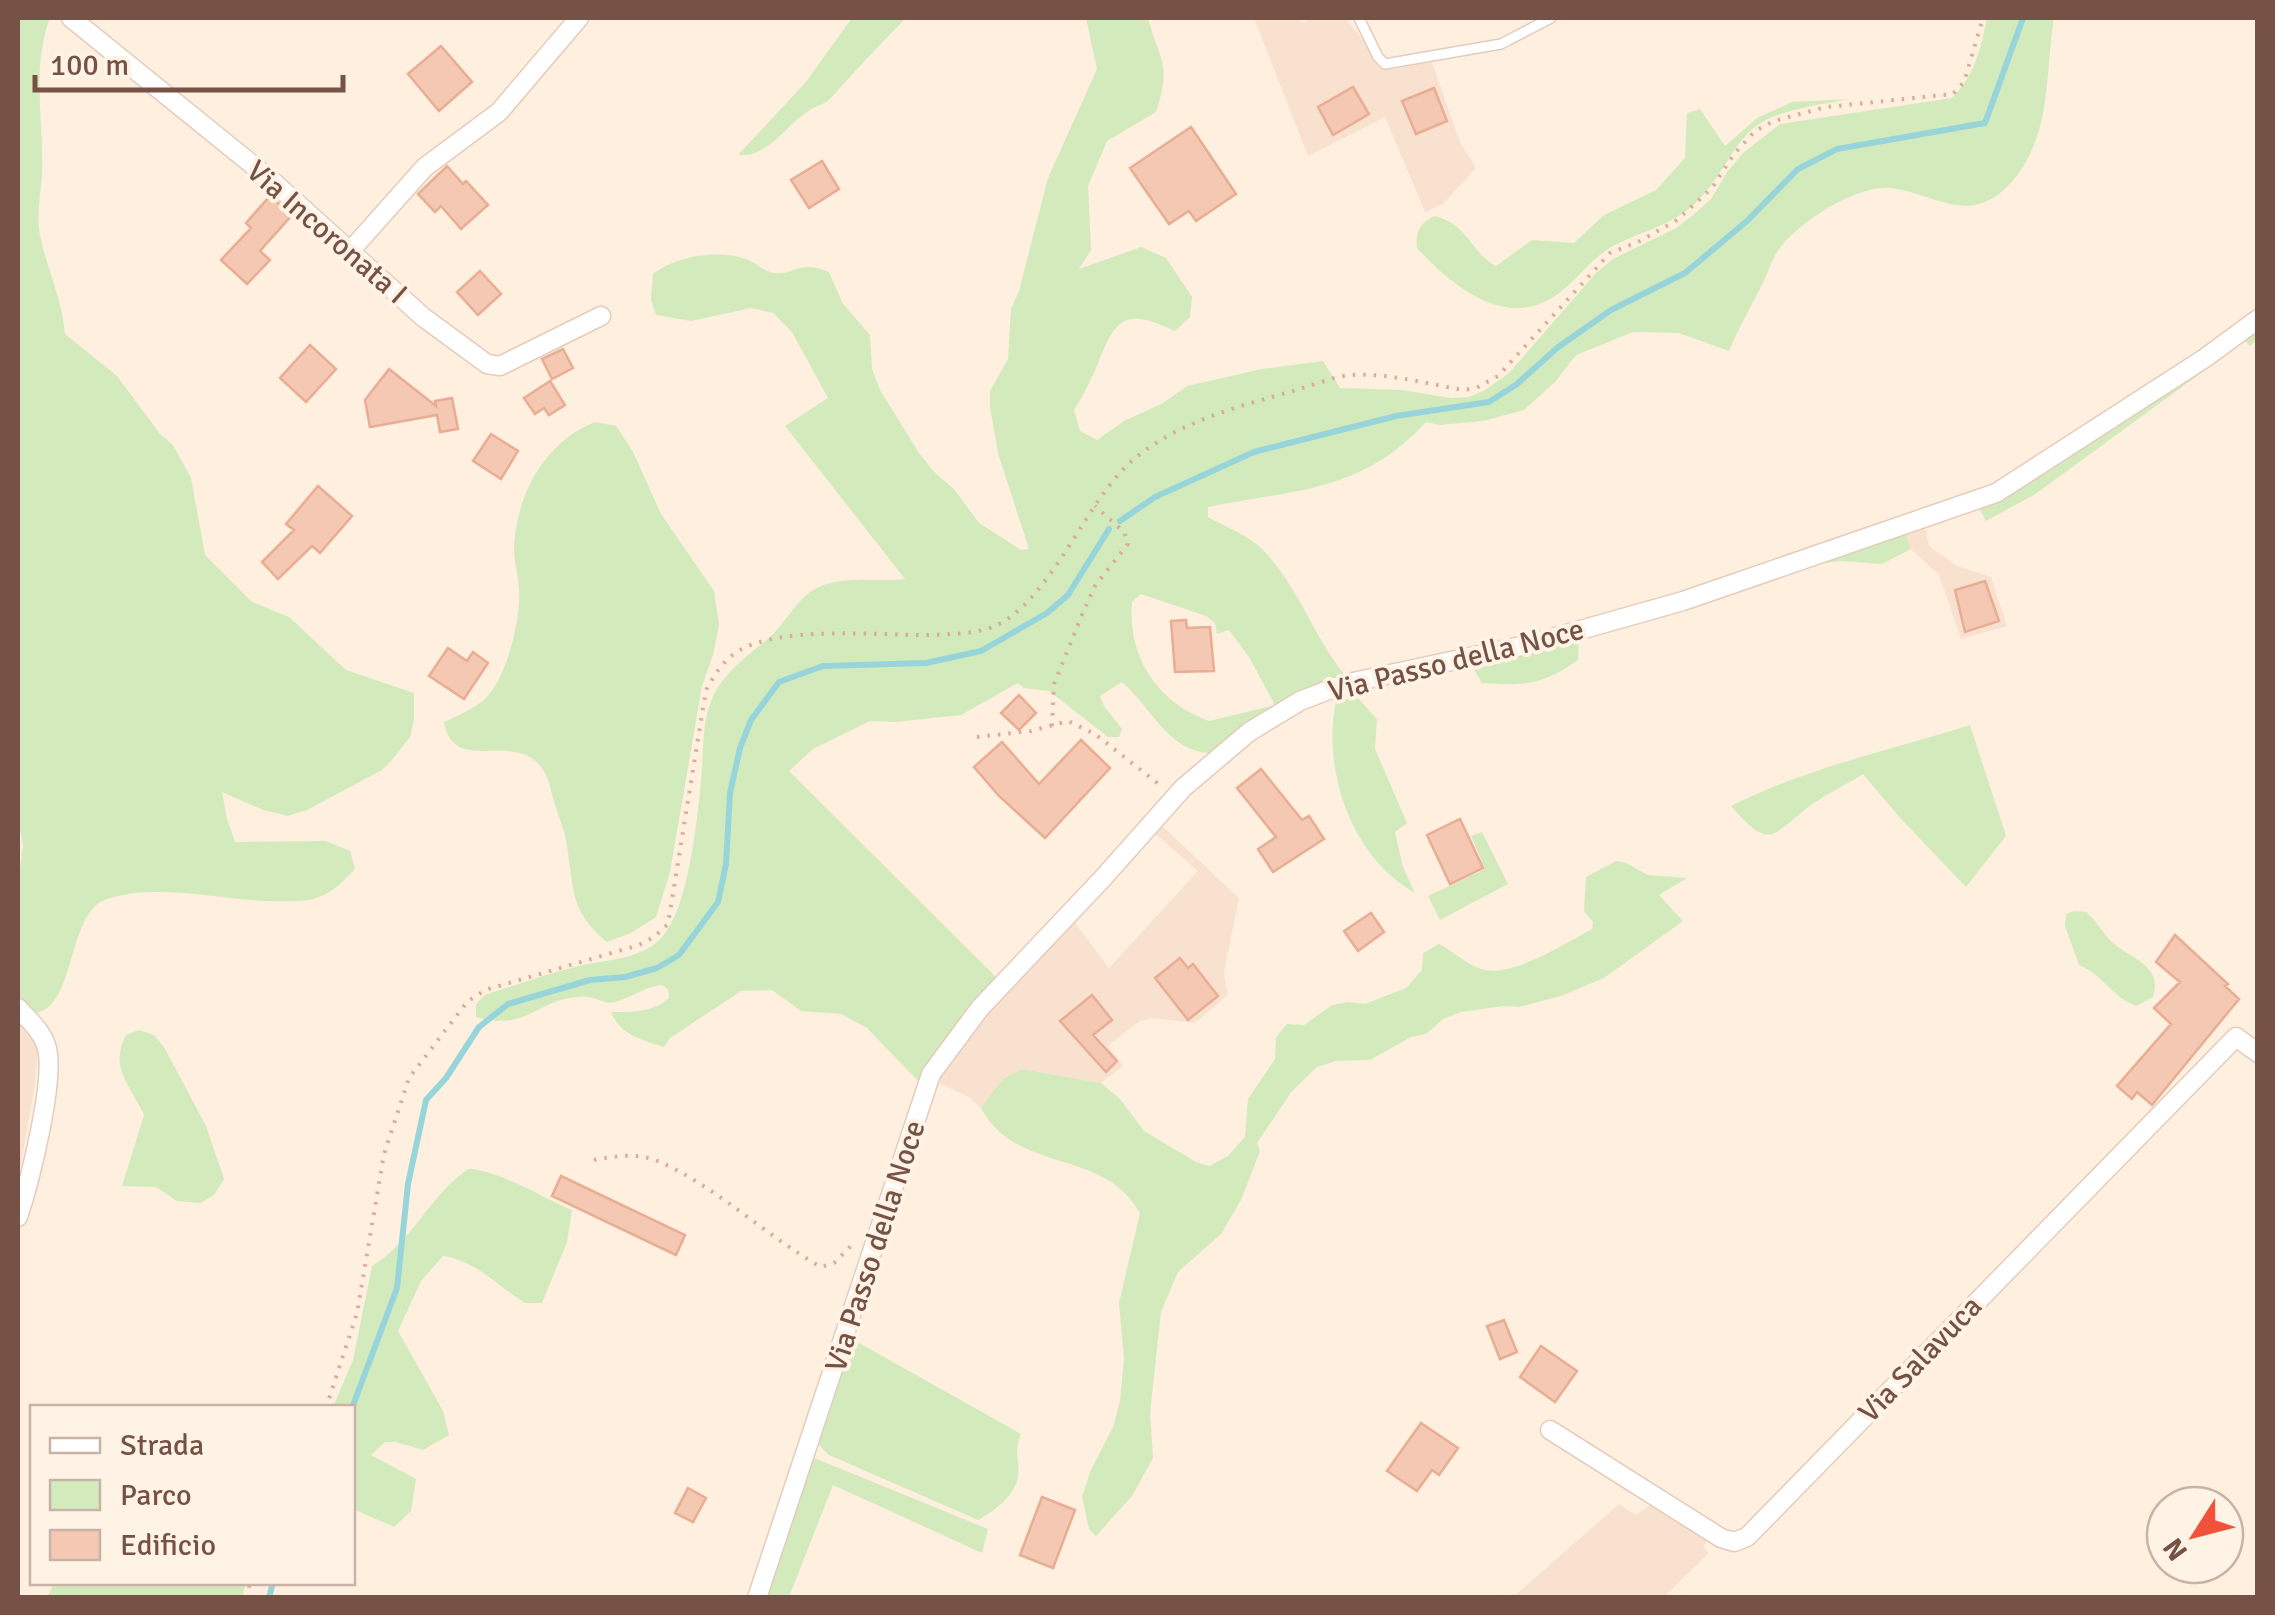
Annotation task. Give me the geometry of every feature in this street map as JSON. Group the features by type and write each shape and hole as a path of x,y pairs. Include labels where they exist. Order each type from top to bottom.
{"street":[{"name":"Via Incoronata I","path":"71,18 270,179 423,316 487,364 500,366 601,316"},
{"path":"351,250 425,167 500,112 579,18"},
{"name":"Via Passo della Noce","path":"757,1598 930,1074 980,1008 1174,798 1249,732 1300,701 1344,684 1471,659 1683,600 1996,493 2205,358 2258,319"},
{"path":"18,1008 40,1032 48,1050 39,1132 18,1217"},
{"name":"Via Salavuca","path":"1550,1430 1720,1538 1734,1542 1747,1537 2236,1036 2258,1054"}],"lane":[{"path":"1359,18 1378,57 1386,64 1502,44 1552,18"}],"path":[{"path":"327,1405 357,1313 384,1154 409,1078 467,1002 485,990 639,945 668,924 706,690 720,666 737,651 764,639 984,630 1005,621 1044,583 1115,478 1147,450 1195,423 1348,375 1387,376 1464,390 1476,388 1498,376 1610,252 1678,220 1712,188 1754,131 1774,121 1826,107 1953,94 1964,82 1983,18"},
{"path":"1052,726 1054,684 1084,610 1095,586 1128,544 1124,532 1095,506"},
{"path":"977,737 1068,722 1095,734 1174,798"},
{"path":"594,1160 623,1155 653,1159 821,1266 834,1264 856,1241"}],"shaded area":[{"path":"1254,18 1293,18 1305,23 1310,18 1346,18 1383,67 1394,69 1432,62 1460,142 1476,168 1443,204 1425,212 1385,117 1308,156"},
{"path":"1925,525 1929,546 1957,566 1991,577 2007,626 1961,639 1939,575 1911,549 1905,533"},
{"path":"1161,825 1239,898 1224,972 1228,995 1195,1023 1152,1018 1140,1021 1108,1046 1123,1066 1101,1083 1022,1069 981,1108 969,1097 934,1081 963,1034 1072,919 1109,968 1198,871 1152,831"},
{"path":"18,1015 26,1021 38,1049 18,1180"},
{"path":"1619,1504 1636,1515 1652,1504 1708,1539 1703,1547 1709,1553 1664,1597 1512,1598"}],"green space":[{"path":"18,18 50,18 41,56 42,173 38,219 65,334 117,376 160,434 173,445 191,478 205,555 252,602 289,617 346,670 414,693 410,737 392,760 382,770 307,810 288,816 222,792 235,842 326,841 350,851 355,869 338,885 324,895 300,901 166,892 107,899 93,909 82,926 61,988 52,1004 38,1013 18,1011 18,883 23,846 18,821"},
{"path":"852,18 906,18 828,101 801,116 768,146 749,155 738,155 805,83"},
{"path":"1086,18 1148,18 1163,63 1161,95 1156,112 1107,141 1088,186 1091,250 1079,269 1141,247 1166,258 1192,297 1190,317 1175,331 1135,319 1126,320 1112,334 1074,410 1080,431 1097,440 1187,386 1262,369 1323,361 1340,388 1402,390 1451,398 1469,397 1485,390 1509,373 1596,273 1613,259 1676,228 1693,215 1711,199 1743,153 1780,124 1952,98 1972,71 1987,18 2054,18 2041,121 2027,160 2015,178 1999,194 1969,206 1890,188 1861,192 1829,207 1779,249 1729,351 1679,333 1633,332 1576,355 1555,382 1524,410 1483,421 1440,425 1426,422 1377,463 1352,475 1299,491 1208,507 1208,517 1250,539 1274,563 1344,674 1297,695 1212,753 1197,751 1172,737 1122,682 1100,696 1122,729 1119,737 1108,737 1049,691 1024,688 1018,683 961,715 870,721 813,749 789,771 998,979 952,1030 919,1082 867,1028 841,1014 801,1011 772,990 741,991 670,1038 664,1047 626,1031 611,1012 656,1007 669,998 668,989 662,985 613,1002 571,998 510,1020 476,1017 476,1004 485,995 567,969 635,954 663,936 685,884 697,818 706,719 722,681 775,633 803,598 819,587 842,581 905,579 785,426 828,398 792,332 773,313 751,308 691,321 656,315 651,300 653,274 685,259 710,255 746,259 774,273 803,267 829,272 843,304 870,335 872,369 880,390 919,453 954,489 979,523 1021,550 1029,549 998,453 990,391 1008,359 1011,309 1048,178 1097,69","holes":["1141,594 1206,616 1215,623 1217,634 1229,630 1275,705 1209,721 1175,703 1161,690 1141,659 1135,641 1132,602"]},
{"path":"1850,99 1788,112 1757,125 1693,205 1672,220 1613,246 1563,290 1536,305 1498,306 1480,299 1446,276 1417,248 1420,229 1435,216 1463,232 1496,266 1532,240 1574,243 1604,215 1656,190 1685,158 1687,113 1700,109 1725,146 1757,118 1792,102"},
{"path":"2257,327 2257,340 2250,346 2245,341 2034,495 1986,521 1978,506"},
{"path":"595,422 616,426 632,450 661,514 714,591 719,625 702,686 670,872 656,917 607,942 580,910 565,835 544,771 532,759 518,753 460,747 450,738 444,722 484,700 499,679 517,617 515,532 535,474 561,443"},
{"path":"1905,533 1911,549 1882,564 1817,564 1680,606"},
{"path":"1579,634 1578,660 1544,679 1522,684 1482,683 1473,668"},
{"path":"1356,696 1377,719 1375,749 1407,823 1395,832 1403,867 1415,893 1374,858 1346,810 1333,755 1333,728 1336,701"},
{"path":"1970,725 2006,836 1966,887 1863,774 1769,834 1754,829 1731,806 1819,770"},
{"path":"1482,832 1508,884 1440,920 1428,896 1485,869 1471,836"},
{"path":"1616,861 1648,875 1687,878 1659,895 1683,921 1604,978 1561,996 1519,1007 1461,1012 1443,1019 1426,1034 1411,1037 1370,1060 1336,1061 1317,1067 1292,1091 1257,1143 1260,1151 1241,1200 1221,1234 1178,1272 1161,1312 1150,1413 1153,1458 1132,1496 1096,1536 1089,1529 1082,1497 1113,1427 1120,1401 1124,1359 1119,1303 1140,1213 1124,1192 1105,1178 1037,1153 997,1129 981,1108 1003,1079 1022,1069 1101,1083 1120,1099 1144,1131 1209,1166 1228,1156 1245,1137 1248,1099 1275,1059 1276,1037 1287,1024 1304,1025 1332,1005 1365,1004 1406,988 1422,970 1423,953 1439,944 1475,967 1493,971 1553,950 1592,929 1593,922 1584,911 1586,877"},
{"path":"2086,912 2113,943 2150,971 2155,986 2153,997 2136,1006 2079,965 2065,926 2066,914"},
{"path":"139,1030 154,1035 164,1047 206,1126 224,1179 214,1195 201,1203 177,1201 156,1187 122,1186 144,1115 123,1076 121,1047 126,1035"},
{"path":"468,1169 480,1171 507,1179 572,1210 567,1242 542,1303 525,1303 476,1268 443,1256 421,1281 398,1331 443,1411 449,1435 423,1450 385,1442 371,1455 416,1479 411,1511 394,1527 355,1510 355,1405 334,1405 353,1360 372,1266 399,1244"},
{"path":"852,1339 1021,1434 1016,1483 1003,1502 978,1520 829,1455 815,1441"},
{"path":"812,1457 988,1529 982,1553 833,1485 789,1597 764,1598"},
{"path":"53,1585 245,1585 242,1597 47,1597"}],"building":[{"path":"441,46 472,82 439,111 408,74"},
{"path":"1353,87 1369,114 1333,135 1318,107"},
{"path":"1434,88 1447,121 1416,134 1402,101"},
{"path":"1191,127 1236,194 1196,221 1189,211 1169,224 1130,168"},
{"path":"822,161 839,189 809,208 791,180"},
{"path":"447,166 488,205 461,229 441,206 435,212 418,194"},
{"path":"270,196 292,215 260,251 270,260 247,284 221,260 251,228 246,223"},
{"path":"480,271 501,294 478,315 457,292"},
{"path":"310,345 336,369 306,402 280,378"},
{"path":"563,349 573,368 552,379 542,359"},
{"path":"389,369 436,406 435,401 452,398 458,429 440,432 437,415 370,427 365,400"},
{"path":"550,381 565,405 549,415 544,408 535,414 524,398"},
{"path":"491,434 518,451 501,479 473,461"},
{"path":"318,486 352,516 320,553 312,546 278,579 262,562 294,530 286,524"},
{"path":"1985,581 1999,621 1965,632 1955,590"},
{"path":"1186,620 1187,628 1210,627 1214,671 1175,672 1171,621"},
{"path":"448,648 467,661 473,652 488,663 464,699 429,676"},
{"path":"1019,695 1036,713 1019,730 1001,713"},
{"path":"1081,740 1110,768 1045,838 974,767 1002,742 1039,784"},
{"path":"1261,769 1302,820 1309,816 1324,839 1273,872 1258,849 1276,837 1237,788"},
{"path":"1460,819 1483,868 1450,884 1427,835"},
{"path":"1371,913 1384,932 1358,951 1344,931"},
{"path":"2175,935 2239,999 2152,1105 2137,1092 2132,1099 2117,1086 2171,1024 2154,1008 2180,982 2156,962"},
{"path":"1180,958 1188,968 1193,964 1218,996 1188,1020 1155,978"},
{"path":"1092,995 1112,1020 1093,1035 1117,1061 1106,1072 1060,1021"},
{"path":"561,1176 685,1235 676,1255 552,1196"},
{"path":"1504,1320 1517,1352 1500,1359 1487,1326"},
{"path":"1541,1346 1577,1371 1555,1402 1520,1377"},
{"path":"1421,1423 1458,1448 1439,1475 1432,1470 1417,1491 1387,1471"},
{"path":"688,1488 706,1498 693,1522 675,1513"},
{"path":"1042,1497 1075,1510 1053,1568 1020,1555"}],"waterway":[{"path":"1120,521 1155,497 1254,452 1396,416 1489,402 1611,310 1685,273 1747,221 1798,169 1837,149 1985,123 2023,18"},
{"path":"353,1405 397,1288 408,1184 426,1100 446,1078 479,1027 508,1004 590,980 625,977 657,968 679,955 718,902 726,864 730,793 740,748 751,720 779,682 823,666 926,663 981,651 1047,613 1068,595 1109,529"},
{"path":"269,1598 272,1585"}]}
